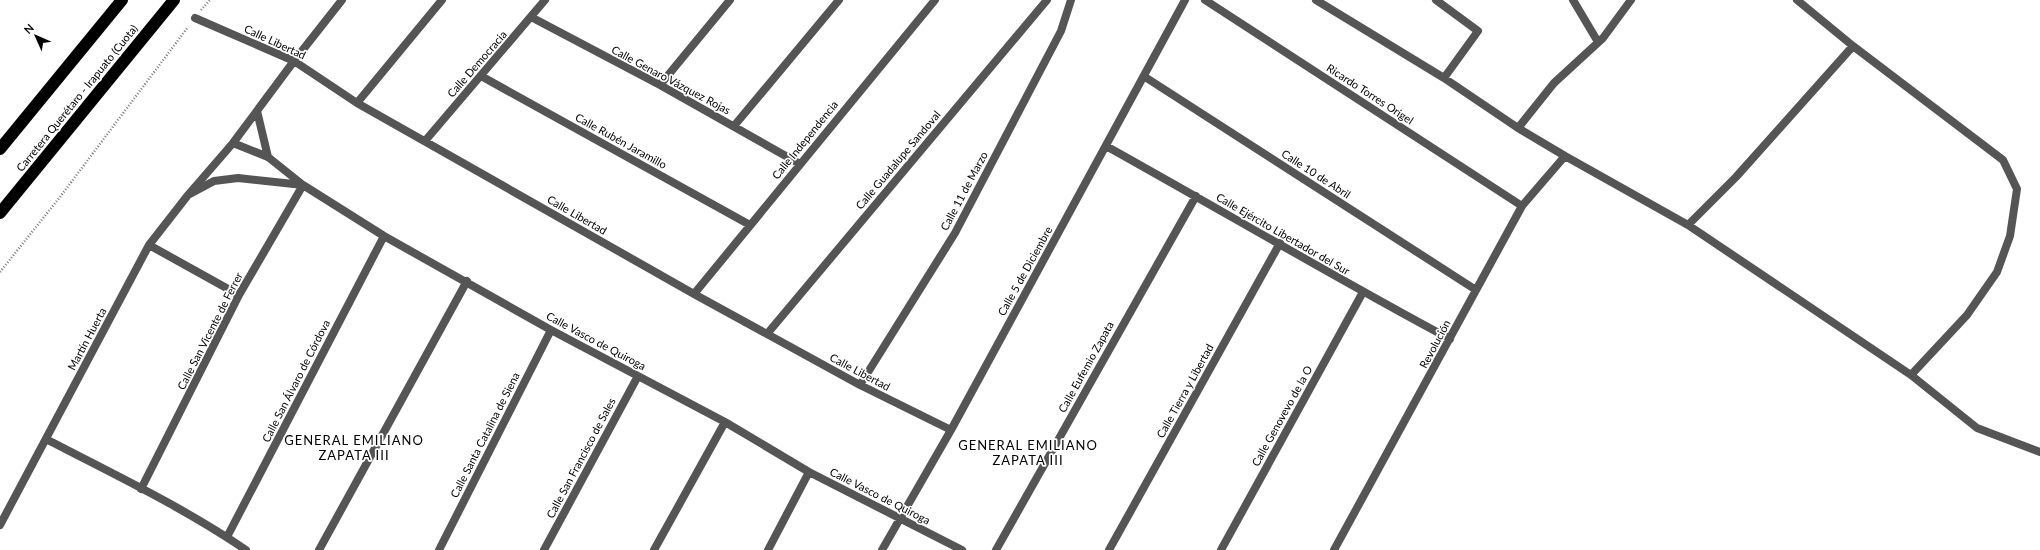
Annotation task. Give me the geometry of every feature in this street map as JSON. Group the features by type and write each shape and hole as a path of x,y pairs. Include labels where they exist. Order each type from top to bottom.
{"highway":[{"path":"0,150 122,0"},
{"name":"Carretera Querétaro - Irapuato (Cuota)","path":"0,213 174,0"}],"street":[{"path":"188,195 233,143 342,0"},
{"path":"357,103 442,0"},
{"name":"Calle Democracia","path":"425,141 545,0"},
{"path":"660,85 730,0"},
{"path":"734,126 839,0"},
{"name":"Calle Independencia","path":"694,294 935,0"},
{"name":"Calle Guadalupe Sandoval","path":"767,334 1047,0"},
{"name":"Calle 11 de Marzo","path":"860,385 955,233 1061,31 1071,0"},
{"name":"Calle 5 de Diciembre","path":"882,550 899,517 951,430 1145,77 1185,0"},
{"name":"Ricardo Torres Origel","path":"1205,0 1522,206"},
{"path":"1316,0 1444,78 1518,128 1688,225 1911,375 1977,428 2040,452"},
{"path":"1436,0 1478,31 1444,78"},
{"path":"1573,0 1598,42"},
{"path":"1518,128 1554,83 1598,42 1631,0"},
{"path":"1796,0 1853,46 2003,160 2017,189 2010,236 1997,272 1967,315 1911,375"},
{"name":"Calle Genaro Vázquez Rojas","path":"531,17 660,85 800,164"},
{"name":"Calle Libertad","path":"195,18 294,61 357,103 694,294 860,385 951,430"},
{"path":"1688,225 1736,177 1853,46"},
{"name":"Calle Rubén Jaramillo","path":"481,76 750,225"},
{"name":"Calle 10 de Abril","path":"1145,77 1476,290"},
{"path":"257,111 268,158"},
{"path":"233,143 268,158 303,185"},
{"name":"Calle Ejército Libertador del Sur","path":"1106,146 1280,243 1363,292 1450,339"},
{"name":"Revolución","path":"1334,550 1522,206 1565,156"},
{"name":"Calle Vasco de Quiroga","path":"214,181 238,178 303,185 384,236 467,281 552,330 725,422 810,472 962,550"},
{"name":"Martín Huerta","path":"0,525 149,245 188,195 214,181"},
{"name":"Calle San Vicente de Ferrer","path":"141,489 239,295 303,185"},
{"name":"Calle Eufemio Zapata","path":"996,550 1196,196"},
{"name":"Calle San Álvaro de Córdova","path":"227,537 384,236"},
{"name":"Calle Tierra y Libertad","path":"1109,550 1280,243"},
{"path":"149,245 239,295"},
{"path":"319,550 467,281"},
{"name":"Calle Genovevo de la O","path":"1221,550 1363,292"},
{"name":"Calle Santa Catalina de Siena","path":"439,550 552,330"},
{"name":"Calle San Francisco de Sales","path":"544,550 638,376"},
{"path":"654,550 725,422"},
{"path":"46,439 141,489 227,537 246,550"},
{"path":"768,550 810,472"}],"path":[{"path":"0,272 60,197 210,0"}],"district":[{"name":"GENERAL EMILIANO ZAPATA III","path":"354,448"},
{"name":"GENERAL EMILIANO ZAPATA III","path":"1028,452"}]}
